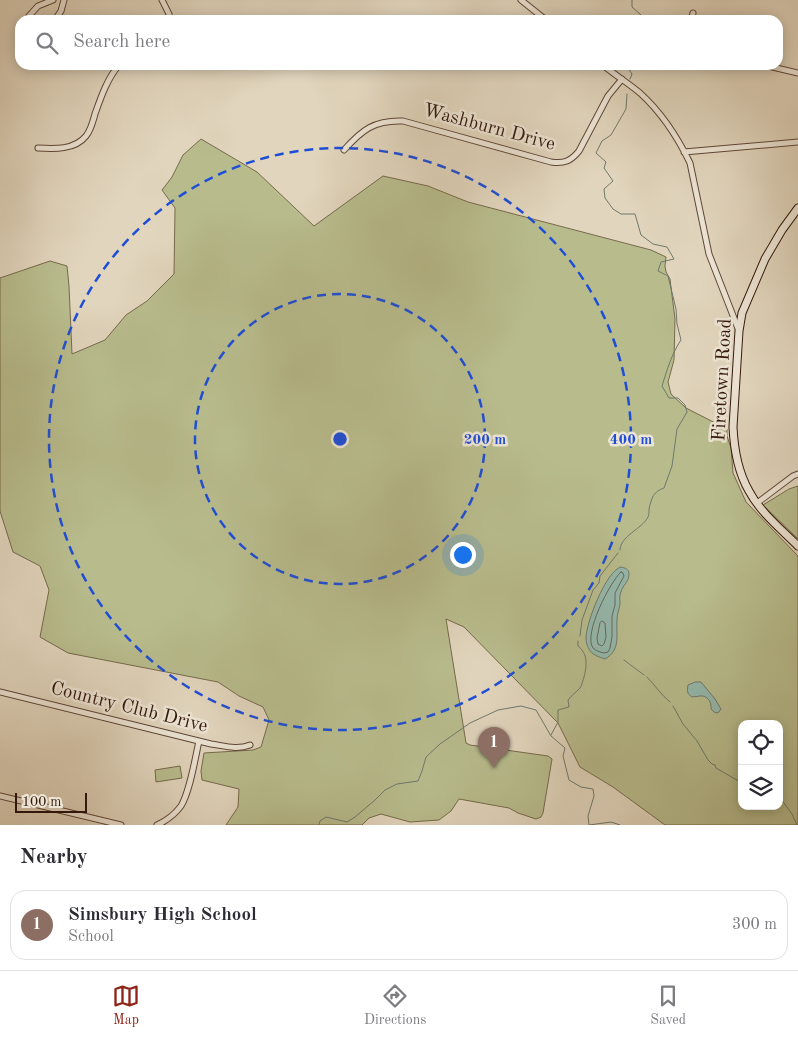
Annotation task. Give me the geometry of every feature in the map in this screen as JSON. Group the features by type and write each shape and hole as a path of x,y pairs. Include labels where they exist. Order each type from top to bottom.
{"street":[{"path":"30,15 38,6 53,0"},
{"path":"58,15 64,0"},
{"path":"162,0 169,15"},
{"path":"521,0 540,15"},
{"path":"38,148 67,147 82,140 88,134 104,88 116,70"},
{"path":"610,70 652,105 665,122 690,163 709,254 739,331"},
{"path":"783,70 798,74"},
{"name":"Washburn Drive","path":"344,150 356,137 375,124 403,121 551,162 564,162 574,158 580,151 608,96 622,79"},
{"path":"684,152 798,142"},
{"name":"Firetown Road","path":"798,208 765,259 742,313 739,331 734,437 742,476 749,492 774,522 798,546"},
{"path":"757,503 798,474"},
{"name":"Country Club Drive","path":"0,692 198,741 237,748 250,745"},
{"path":"156,825 175,813 185,797 198,741"},
{"path":"0,796 121,825"}],"green space":[{"path":"201,139 257,172 314,226 383,176 428,186 468,202 651,250 666,257 665,266 670,279 675,319 674,360 668,382 671,394 686,408 727,429 733,473 746,502 798,556 798,825 665,825 613,787 580,767 558,723 464,627 446,619 466,743 548,756 552,759 541,817 536,819 509,808 459,799 451,811 439,820 410,822 381,814 369,818 362,825 226,825 238,807 239,789 202,780 201,771 204,753 253,750 261,747 269,720 263,707 239,696 218,682 68,653 40,637 49,590 40,566 13,552 0,511 0,278 50,261 67,266 72,354 105,340 126,315 147,301 174,274 175,208 162,190 172,177 183,155"},
{"path":"798,486 798,539 763,505 789,489"},
{"path":"180,766 182,778 156,782 155,770"}],"water":[{"path":"621,567 628,570 629,577 620,595 616,647 605,659 596,656 590,651 586,642 587,631 593,610 603,587 615,571"},
{"path":"701,682 715,699 721,709 719,712 714,712 711,709 707,698 689,695 688,685"}],"waterway":[{"path":"632,0 632,7 641,15"},
{"path":"629,70 632,74 630,79"},
{"path":"620,550 627,537 648,517 650,505 657,491 664,488 672,466 677,429 687,412 685,405 678,398 669,398 662,386 672,356 681,340 668,276 658,271 661,262 674,259 667,247 653,244 641,235 635,214 621,214 613,209 605,198 604,189 613,181 604,168 606,162 596,153 602,141 611,135 626,109 627,94"},
{"path":"580,636 582,620 593,590 599,583 600,576 618,553"},
{"path":"551,735 558,722 558,710 569,707 568,700 582,684 586,660 584,653 578,646 578,641"},
{"path":"624,660 644,675"},
{"path":"647,677 670,702"},
{"path":"319,825 320,821 326,817 347,822 385,790 397,784 418,781 426,757 440,744 470,723 498,710 521,706 536,710 551,736 565,748 563,756 569,780 581,787 593,789 594,796 588,816 589,825 611,822 620,825"},
{"path":"673,706 708,760 716,768 738,781"},
{"path":"783,802 797,825"}],"place":[{"name":"Simsbury High School","path":"494,768"}]}
